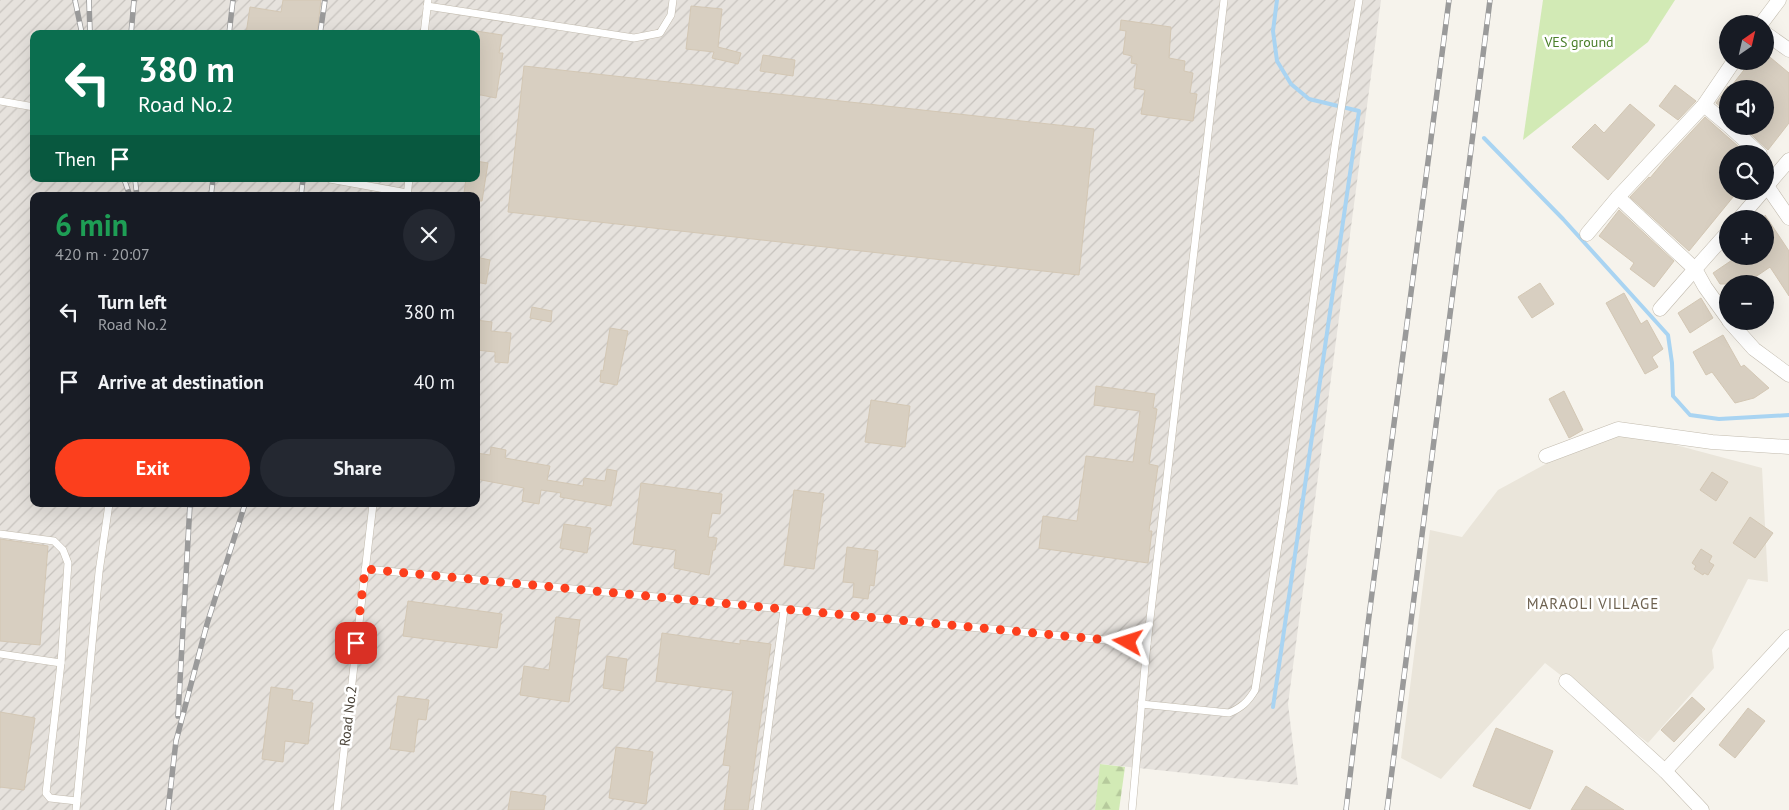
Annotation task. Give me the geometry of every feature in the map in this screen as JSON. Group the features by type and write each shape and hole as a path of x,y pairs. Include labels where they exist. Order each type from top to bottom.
{"street":[{"path":"1768,15 1779,0"},
{"path":"1774,39 1789,50"},
{"path":"1587,234 1618,197 1704,105 1728,70"},
{"path":"1704,105 1719,118"},
{"path":"1738,135 1750,145"},
{"path":"1774,178 1789,160"},
{"path":"1774,166 1780,171"},
{"path":"1618,197 1695,269 1719,307"},
{"path":"1774,199 1789,218"},
{"path":"1747,210 1755,200"},
{"path":"1660,309 1719,242"},
{"path":"1737,330 1754,349 1789,375"},
{"path":"1546,456 1618,429 1712,442 1789,447"},
{"path":"1664,771 1789,637"},
{"path":"1566,681 1664,771 1702,810"}],"lane":[{"path":"424,30 427,3 634,38 660,33 671,15 673,0"},
{"path":"1132,810 1147,644 1224,0"},
{"path":"1142,704 1229,713 1239,709 1249,700 1255,690 1359,0"},
{"path":"0,101 30,106"},
{"path":"344,182 393,192"},
{"path":"76,810 99,572 109,507"},
{"name":"Road No.2","path":"337,810 372,507"},
{"path":"0,534 54,541 63,550 68,563 61,663 46,793 50,798 77,801"},
{"path":"365,569 1147,644"},
{"path":"757,810 784,610"},
{"path":"0,654 61,663"}],"shaded area":[{"path":"0,0 1381,0 1288,704 1298,785 1101,764 1095,810 0,810"},
{"path":"1612,428 1762,468 1768,582 1748,579 1712,650 1714,668 1648,743 1545,663 1441,779 1401,758 1430,530 1462,537 1498,490"}],"green space":[{"name":"VES ground","path":"1543,0 1675,0 1648,42 1523,140"},
{"path":"1100,764 1125,767 1119,810 1095,810"}],"building":[{"path":"283,0 321,0 317,30 247,30 250,7 281,12"},
{"path":"691,6 722,9 718,47 741,53 738,64 712,58 714,52 686,49"},
{"path":"1121,20 1171,27 1169,58 1185,61 1184,71 1193,73 1190,93 1197,94 1193,121 1141,114 1145,90 1134,88 1137,64 1131,63 1132,56 1123,54 1126,31 1120,30"},
{"path":"480,32 502,35 499,53 503,53 496,98 480,95"},
{"path":"763,55 795,60 793,76 760,71"},
{"path":"1774,60 1789,73 1789,123 1772,145 1763,145 1752,135 1774,135 1774,80 1736,80 1744,70 1774,70"},
{"path":"524,66 1094,129 1079,275 508,212"},
{"path":"1675,85 1696,101 1678,120 1659,106"},
{"path":"1630,104 1655,125 1608,180 1572,147 1595,124 1604,133"},
{"path":"1705,117 1719,129 1719,135 1725,135 1737,145 1719,145 1719,200 1731,200 1722,210 1719,210 1719,214 1689,251 1630,197"},
{"path":"480,162 488,163 482,201 480,201 480,192 464,192 466,182 480,182"},
{"path":"1619,210 1674,261 1654,287 1630,269 1634,263 1599,236"},
{"path":"1774,228 1789,251 1789,296 1770,267 1758,275 1719,275 1719,282 1713,273 1725,265 1774,265"},
{"path":"480,258 490,260 486,284 480,283"},
{"path":"1540,283 1554,304 1532,318 1518,297"},
{"path":"1624,293 1641,324 1647,320 1663,349 1652,357 1658,367 1645,374 1606,303"},
{"path":"1701,298 1713,318 1690,333 1678,313"},
{"path":"532,307 552,311 551,322 530,318"},
{"path":"480,320 492,322 491,331 511,333 508,363 495,362 495,352 480,350"},
{"path":"610,328 628,331 617,385 600,382"},
{"path":"1723,335 1741,367 1744,365 1769,388 1754,398 1735,403 1712,372 1706,375 1693,352"},
{"path":"1096,386 1155,394 1153,408 1157,409 1149,464 1158,466 1149,531 1152,531 1148,563 1039,548 1043,516 1077,521 1086,456 1133,462 1140,411 1094,405"},
{"path":"1564,391 1583,430 1569,438 1549,399"},
{"path":"871,400 910,406 905,447 865,442"},
{"path":"491,447 506,450 505,458 550,466 547,480 583,486 584,478 605,481 607,469 617,471 611,506 560,497 561,493 541,490 539,504 522,501 524,488 480,480 480,454 490,455"},
{"path":"1712,472 1728,482 1716,501 1700,490"},
{"path":"641,483 722,494 720,514 712,513 708,537 717,538 709,575 674,568 676,550 633,544"},
{"path":"794,490 824,494 814,569 784,565"},
{"path":"1750,517 1773,533 1755,558 1733,543"},
{"path":"564,524 591,528 587,553 560,548"},
{"path":"0,539 48,546 40,645 0,641"},
{"path":"847,547 878,551 874,586 870,585 868,599 853,597 854,583 843,582"},
{"path":"1701,549 1712,556 1709,562 1714,565 1708,575 1704,573 1703,575 1694,569 1696,566 1692,563"},
{"path":"408,601 502,614 497,648 403,636"},
{"path":"556,617 580,620 569,702 520,695 524,666 549,670"},
{"path":"662,633 740,644 740,640 771,644 748,810 724,810 730,766 723,765 733,691 656,681"},
{"path":"607,656 627,659 623,691 603,688"},
{"path":"271,687 293,690 292,700 313,703 308,744 285,741 283,762 262,759"},
{"path":"398,696 429,700 426,720 418,719 414,752 390,749"},
{"path":"1692,697 1705,709 1674,742 1661,730"},
{"path":"1748,708 1765,721 1735,758 1719,745"},
{"path":"0,712 35,718 24,790 0,787"},
{"path":"1496,728 1553,751 1530,809 1473,786"},
{"path":"616,747 653,752 646,804 609,798"},
{"path":"1586,786 1624,810 1571,810"},
{"path":"511,791 546,796 544,810 508,810"}],"waterway":[{"path":"1273,707 1359,111 1309,99 1291,84 1277,61 1273,31 1277,0"},
{"path":"1484,138 1563,219 1668,335 1672,363 1673,396 1690,415 1719,419 1789,415"}],"railway":[{"path":"75,0 81,30"},
{"path":"89,0 90,30"},
{"path":"131,30 134,0"},
{"path":"229,30 233,0"},
{"path":"321,30 325,0"},
{"path":"1346,810 1368,624 1449,0"},
{"path":"1387,810 1490,0"},
{"path":"125,182 129,192"},
{"path":"135,182 137,192"},
{"path":"211,192 213,182"},
{"path":"301,192 303,182"},
{"path":"178,716 190,507"},
{"path":"168,810 176,741 207,624 244,507"}],"district":[{"name":"MARAOLI VILLAGE","path":"1593,603"}],"route":[{"path":"356,643 365,569 1128,642"}]}
